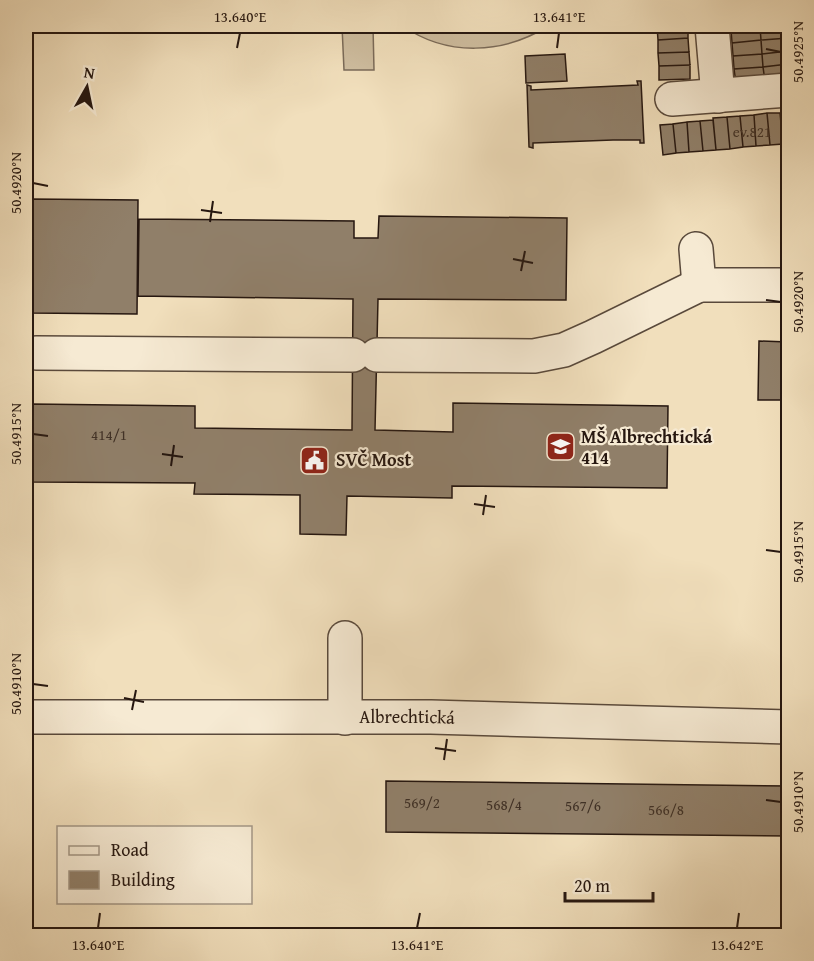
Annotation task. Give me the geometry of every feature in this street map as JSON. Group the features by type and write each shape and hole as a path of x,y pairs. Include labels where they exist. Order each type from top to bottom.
{"street":[{"path":"712,26 718,96"},
{"path":"672,99 789,90"},
{"path":"696,249 699,285"},
{"path":"36,353 534,356 564,350 699,285 789,285"},
{"path":"345,638 345,718"},
{"name":"Albrechtická","path":"26,717 430,717 789,727"}],"shaded area":[{"path":"342,26 373,26 374,70 344,70"},
{"path":"403,26 548,26 513,42 475,48 438,43"}],"building":[{"path":"657,26 688,26 688,38 658,40"},
{"path":"730,26 760,26 760,27 731,30"},
{"path":"788,26 788,38 761,40 760,27"},
{"path":"760,27 761,40 732,43 731,30"},
{"path":"688,38 689,52 658,53 658,40"},
{"path":"788,38 788,51 762,54 761,40"},
{"path":"761,40 762,54 733,56 732,43"},
{"path":"788,51 788,64 763,67 762,54"},
{"path":"689,52 690,65 659,66 658,53"},
{"path":"565,54 567,81 526,83 525,56"},
{"path":"762,54 763,67 734,69 733,56"},
{"path":"788,64 788,78 765,81 763,67"},
{"path":"690,65 690,79 659,80 659,66"},
{"path":"763,67 765,81 736,83 734,69"},
{"path":"637,81 641,81 644,143 640,143 640,140 613,140 533,143 533,148 529,147 527,85 531,86 531,90 638,85"},
{"path":"788,112 788,143 783,144 780,113"},
{"path":"767,113 770,145 756,146 754,115"},
{"path":"767,113 780,113 783,144 770,145"},
{"path":"754,115 756,146 743,147 740,116"},
{"path":"740,116 743,147 730,149 727,117"},
{"path":"727,117 730,149 716,150 713,118"},
{"path":"713,120 716,150 703,151 700,121"},
{"path":"700,121 703,151 689,152 687,122"},
{"path":"687,122 689,152 676,153 673,124"},
{"path":"673,124 676,153 663,155 660,125"},
{"path":"31,199 138,200 137,314 30,313"},
{"path":"379,216 567,218 566,300 378,299 375,430 453,432 453,403 668,406 667,488 452,486 452,498 347,496 346,535 300,534 300,495 194,494 195,483 33,482 33,404 195,406 195,428 352,430 353,299 138,296 139,219 354,221 354,238 378,238"},
{"path":"759,341 788,342 788,400 758,400"},
{"path":"386,781 788,786 788,836 386,832"},
{"path":"180,932 245,932 245,936 176,936"}],"place":[{"name":"MŠ Albrechtická 414","path":"560,447"},
{"name":"SVČ Most","path":"315,460"}]}
